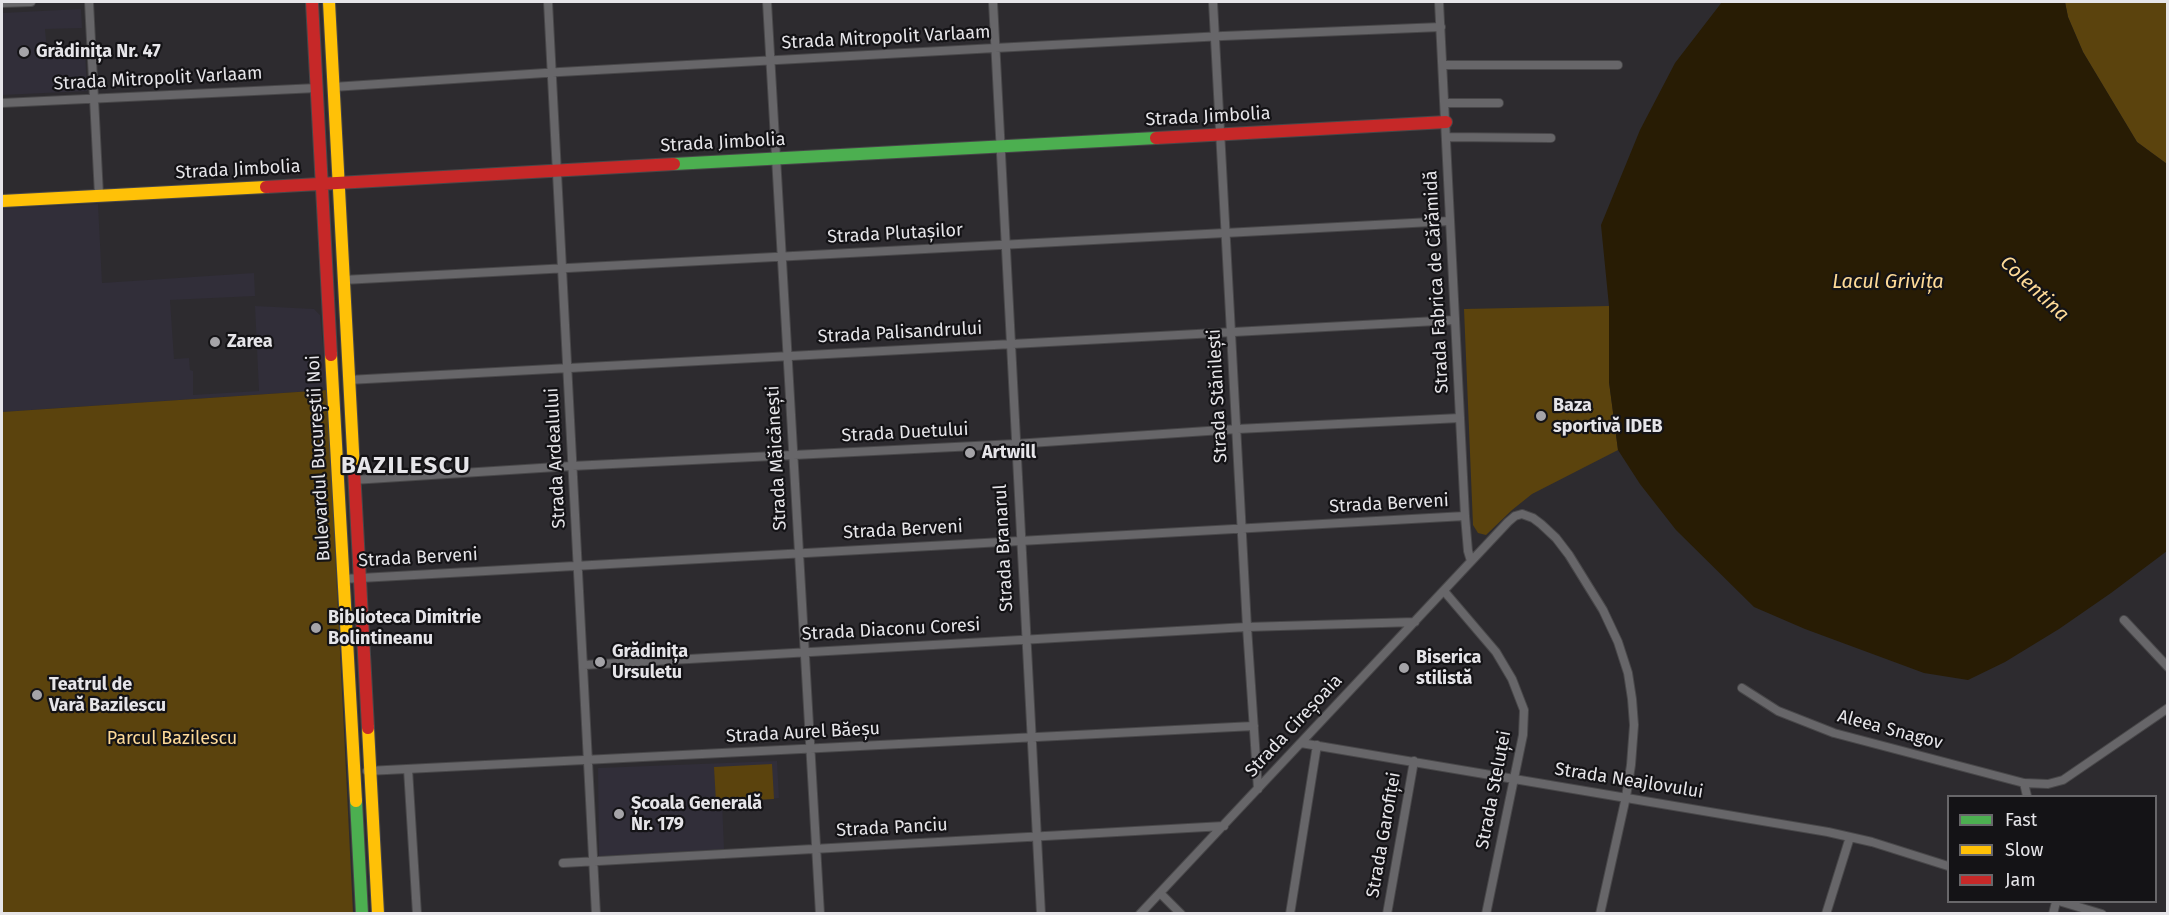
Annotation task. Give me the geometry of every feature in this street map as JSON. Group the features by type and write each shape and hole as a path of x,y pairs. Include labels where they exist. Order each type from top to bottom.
{"main road":[{"name":"Bulevardul Bucureștii Noi","path":"312,2 362,914"},
{"name":"Bulevardul Bucureștii Noi","path":"329,2 358,578 378,914"},
{"name":"Strada Jimbolia","path":"2,201 1446,122"}],"street":[{"path":"2,3 31,2"},
{"path":"89,2 99,195"},
{"name":"Strada Ardealului","path":"548,2 596,914"},
{"name":"Strada Măicănești","path":"767,2 820,914"},
{"name":"Strada Branarul","path":"993,2 1041,914"},
{"name":"Strada Stănilești","path":"1213,2 1258,789"},
{"name":"Strada Fabrica de Cărămidă","path":"1439,2 1465,516 1471,561"},
{"name":"Strada Mitropolit Varlaam","path":"333,87 770,60 1215,36 1441,27"},
{"path":"1443,64 1618,65"},
{"name":"Strada Mitropolit Varlaam","path":"2,103 317,88"},
{"path":"1445,103 1498,103"},
{"path":"1447,137 1551,138"},
{"name":"Strada Plutașilor","path":"343,280 1450,221"},
{"name":"Strada Palisandrului","path":"348,380 1455,320"},
{"name":"Strada Duetului","path":"353,480 1460,418"},
{"name":"Strada Cireșoaia","path":"1140,914 1471,561 1515,516 1526,515 1541,524 1556,538 1585,580 1618,642 1628,673 1634,725 1631,765 1600,914"},
{"name":"Strada Berveni","path":"343,579 1465,516"},
{"name":"Strada Steluței","path":"1444,591 1496,652 1520,698 1524,722 1515,779 1486,914"},
{"path":"2124,620 2168,667"},
{"name":"Strada Diaconu Coresi","path":"584,664 1247,627 1415,622"},
{"name":"Aleea Snagov","path":"1742,688 1778,711 1834,733 2024,783 2048,784 2063,780 2168,708"},
{"name":"Strada Aurel Băeșu","path":"354,773 1254,726"},
{"name":"Strada Neajlovului","path":"1301,743 1850,837 1947,866"},
{"path":"1290,914 1317,745"},
{"name":"Strada Garofiței","path":"1388,914 1414,761"},
{"path":"408,769 417,914"},
{"path":"2024,783 2027,795"},
{"name":"Strada Panciu","path":"563,863 1224,826"},
{"path":"1826,914 1850,837"},
{"path":"1160,893 1181,914"},
{"path":"2065,903 2102,914"}],"shaded area":[{"name":"Grădinița Nr. 47","path":"81,9 82,28 45,29 47,52 85,51 87,91 2,95 2,13"},
{"path":"98,204 102,283 254,273 255,296 170,300 174,359 189,358 190,370 193,371 193,395 259,391 255,306 314,309 320,315 327,390 2,412 2,209"},
{"path":"777,761 779,798 722,802 724,849 599,856 598,768"}],"green space":[{"path":"2065,2 2167,2 2167,164 2137,142 2083,52 2068,17"},
{"name":"Baza sportivă IDEB","path":"1609,306 1609,382 1618,450 1532,494 1486,535 1478,533 1473,525 1464,309"},
{"name":"Parcul Bazilescu","path":"327,390 353,913 2,914 2,412"},
{"path":"772,764 774,799 716,802 714,767"}],"water":[{"name":"Lacul Grivița","path":"1722,2 2065,2 2068,17 2083,52 2137,142 2167,164 2167,551 2059,629 2005,662 1968,680 1924,673 1805,629 1754,607 1676,530 1640,484 1618,450 1609,382 1609,306 1601,225 1640,130 1675,63"}],"traffic: fast":[{"path":"674,164 1156,138"},
{"path":"356,801 362,914"}],"traffic: slow":[{"path":"329,2 354,470"},
{"path":"2,201 266,187"},
{"path":"331,355 356,801"},
{"path":"368,728 378,914"}],"traffic: jam":[{"path":"312,2 331,355"},
{"path":"1156,138 1446,122"},
{"path":"266,187 674,164"},
{"path":"354,470 368,728"}],"place":[{"name":"Grădinița Nr. 47","path":"24,52"},
{"name":"Zarea","path":"215,342"},
{"name":"Baza sportivă IDEB","path":"1541,416"},
{"name":"Artwill","path":"970,453"},
{"name":"Biblioteca Dimitrie Bolintineanu","path":"316,628"},
{"name":"Grădinița Ursuletu","path":"600,662"},
{"name":"Biserica stilistă","path":"1404,668"},
{"name":"Teatrul de Vară Bazilescu","path":"37,695"},
{"name":"Școala Generală Nr. 179","path":"619,814"}],"district":[{"name":"BAZILESCU","path":"406,466"}],"water label":[{"name":"Colentina","path":"2034,289"}]}
